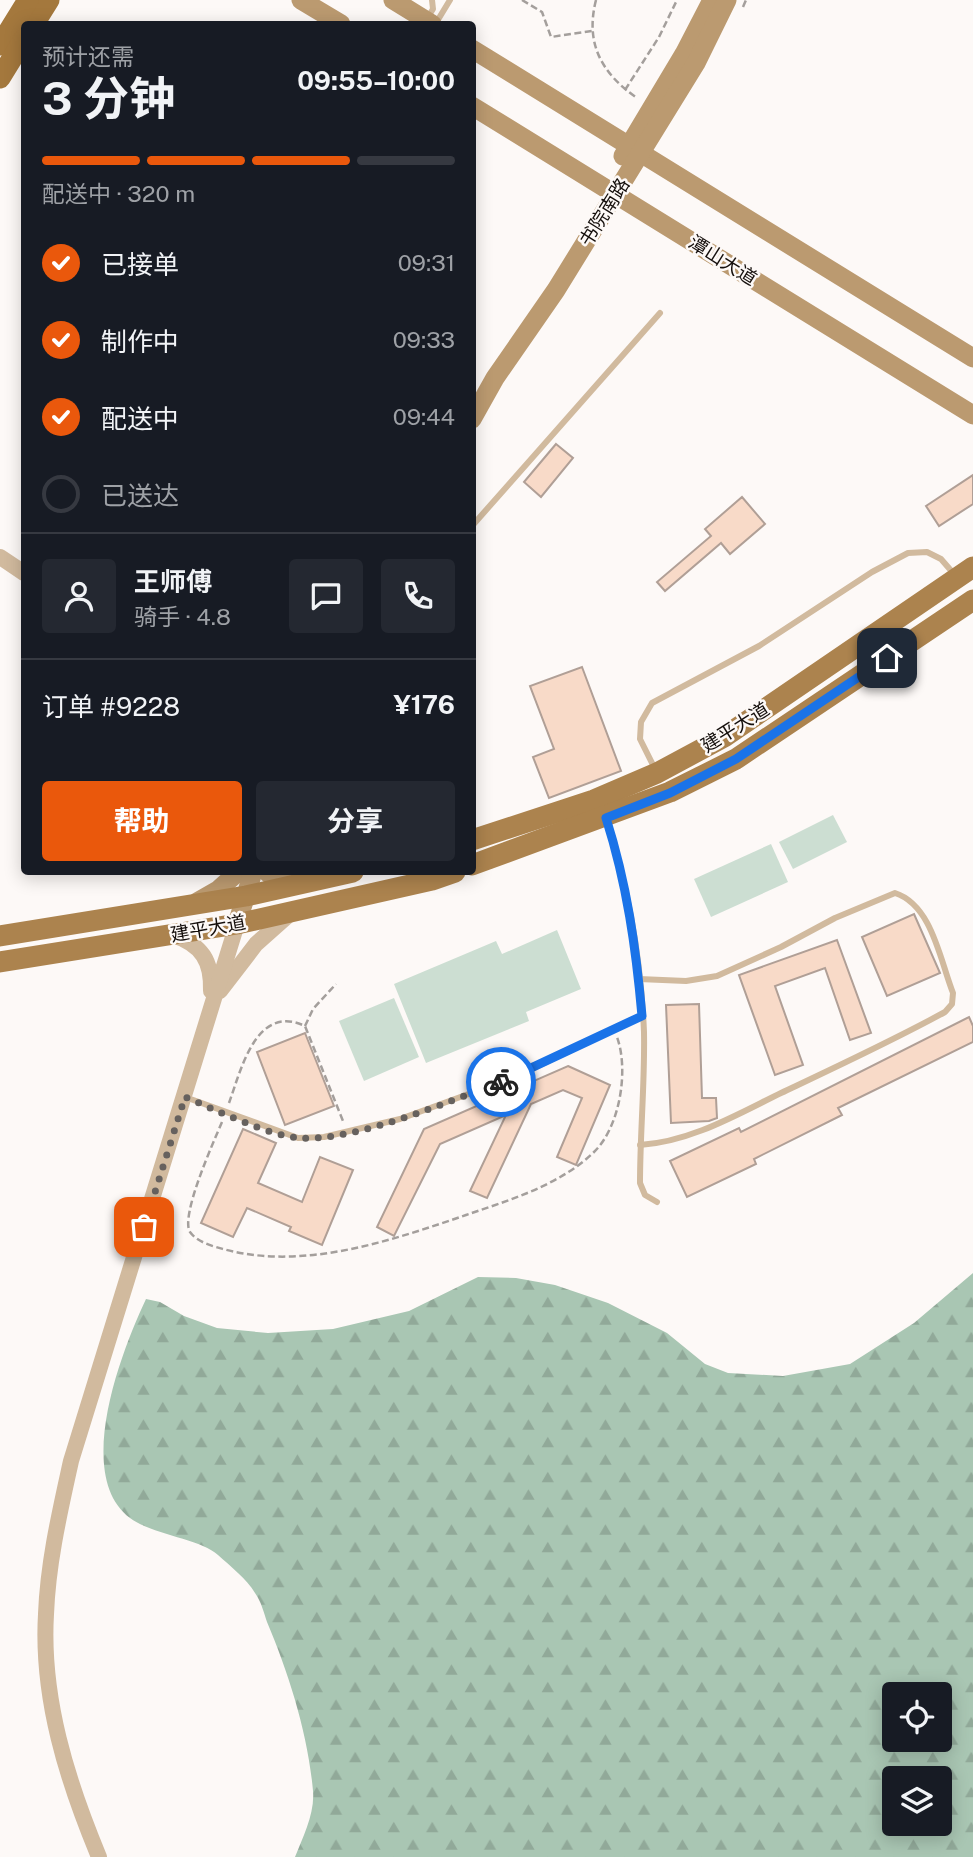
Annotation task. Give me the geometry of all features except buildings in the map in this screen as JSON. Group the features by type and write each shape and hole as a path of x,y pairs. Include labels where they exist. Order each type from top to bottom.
{"highway":[{"path":"0,45 27,0"},
{"path":"36,21 49,0"},
{"path":"0,78 21,44"}],"main road":[{"path":"301,0 336,21"},
{"path":"393,0 428,21"},
{"path":"635,149 712,0"},
{"path":"476,412 545,284 696,63 727,0"},
{"path":"476,51 973,358"},
{"name":"潭山大道","path":"476,108 973,415"},
{"name":"建平大道","path":"476,839 594,800 657,773 724,737 965,573"},
{"name":"建平大道","path":"476,864 670,793 736,759 973,600"},
{"path":"192,904 218,890 235,875"},
{"path":"237,924 252,875"},
{"path":"270,875 278,882 304,883"},
{"name":"建平大道","path":"0,936 246,896 340,875"},
{"name":"建平大道","path":"0,961 237,924 443,875"}],"street":[{"path":"0,557 21,571"},
{"path":"211,1004 251,950 294,911"},
{"path":"99,1857 77,1804 65,1764 47,1678 46,1614 53,1547 71,1461 237,924"},
{"path":"171,934 188,940 207,957 211,1004"}],"lane":[{"path":"431,21 432,0"},
{"path":"433,21 450,0"},
{"path":"476,521 660,313"},
{"path":"657,773 640,739 641,722 652,703 759,646 872,572 908,553 927,552 949,567 965,573"},
{"path":"606,818 623,872 639,979 642,1016 640,1183 645,1195 657,1202"},
{"path":"639,979 686,981 717,976 781,947 835,918 895,893 909,897 922,911 953,993 951,1004 945,1012 811,1079 679,1138 640,1145"},
{"path":"185,1097 298,1138 348,1132 400,1119 515,1077 642,1016"}],"path":[{"path":"522,0 541,12 551,37 592,31"},
{"path":"596,0 593,45 607,69 625,90 637,98"},
{"path":"625,90 659,37 677,0"},
{"path":"336,984 313,1009 305,1026 348,1132"},
{"path":"305,1026 287,1022 260,1032 244,1061 191,1205 188,1226 192,1235 218,1248 255,1255 301,1254 374,1244 507,1200 558,1177 594,1152 603,1141 619,1094 622,1051 614,1031"}],"green space":[{"path":"833,815 847,842 793,869 779,842"},
{"path":"771,844 788,882 711,917 694,879"},
{"path":"557,930 581,989 526,1012 529,1021 426,1063 394,984 496,941 502,954"},
{"path":"394,998 419,1057 364,1081 339,1021"},
{"path":"973,1273 973,1857 295,1857 308,1825 313,1799 307,1748 283,1662 259,1600 243,1578 218,1555 200,1545 151,1529 130,1518 113,1498 105,1473 104,1443 115,1379 146,1299 160,1302 184,1316 217,1328 268,1333 333,1329 409,1311 478,1277 516,1278 555,1285 608,1303 667,1333 705,1364 728,1373 783,1376 850,1364 914,1323"}],"way so far":[{"path":"144,1227 185,1097 298,1138 324,1137 400,1119 501,1082"}],"route":[{"path":"501,1082 642,1016 634,932 623,872 606,818 670,793 736,759 887,658"}]}
